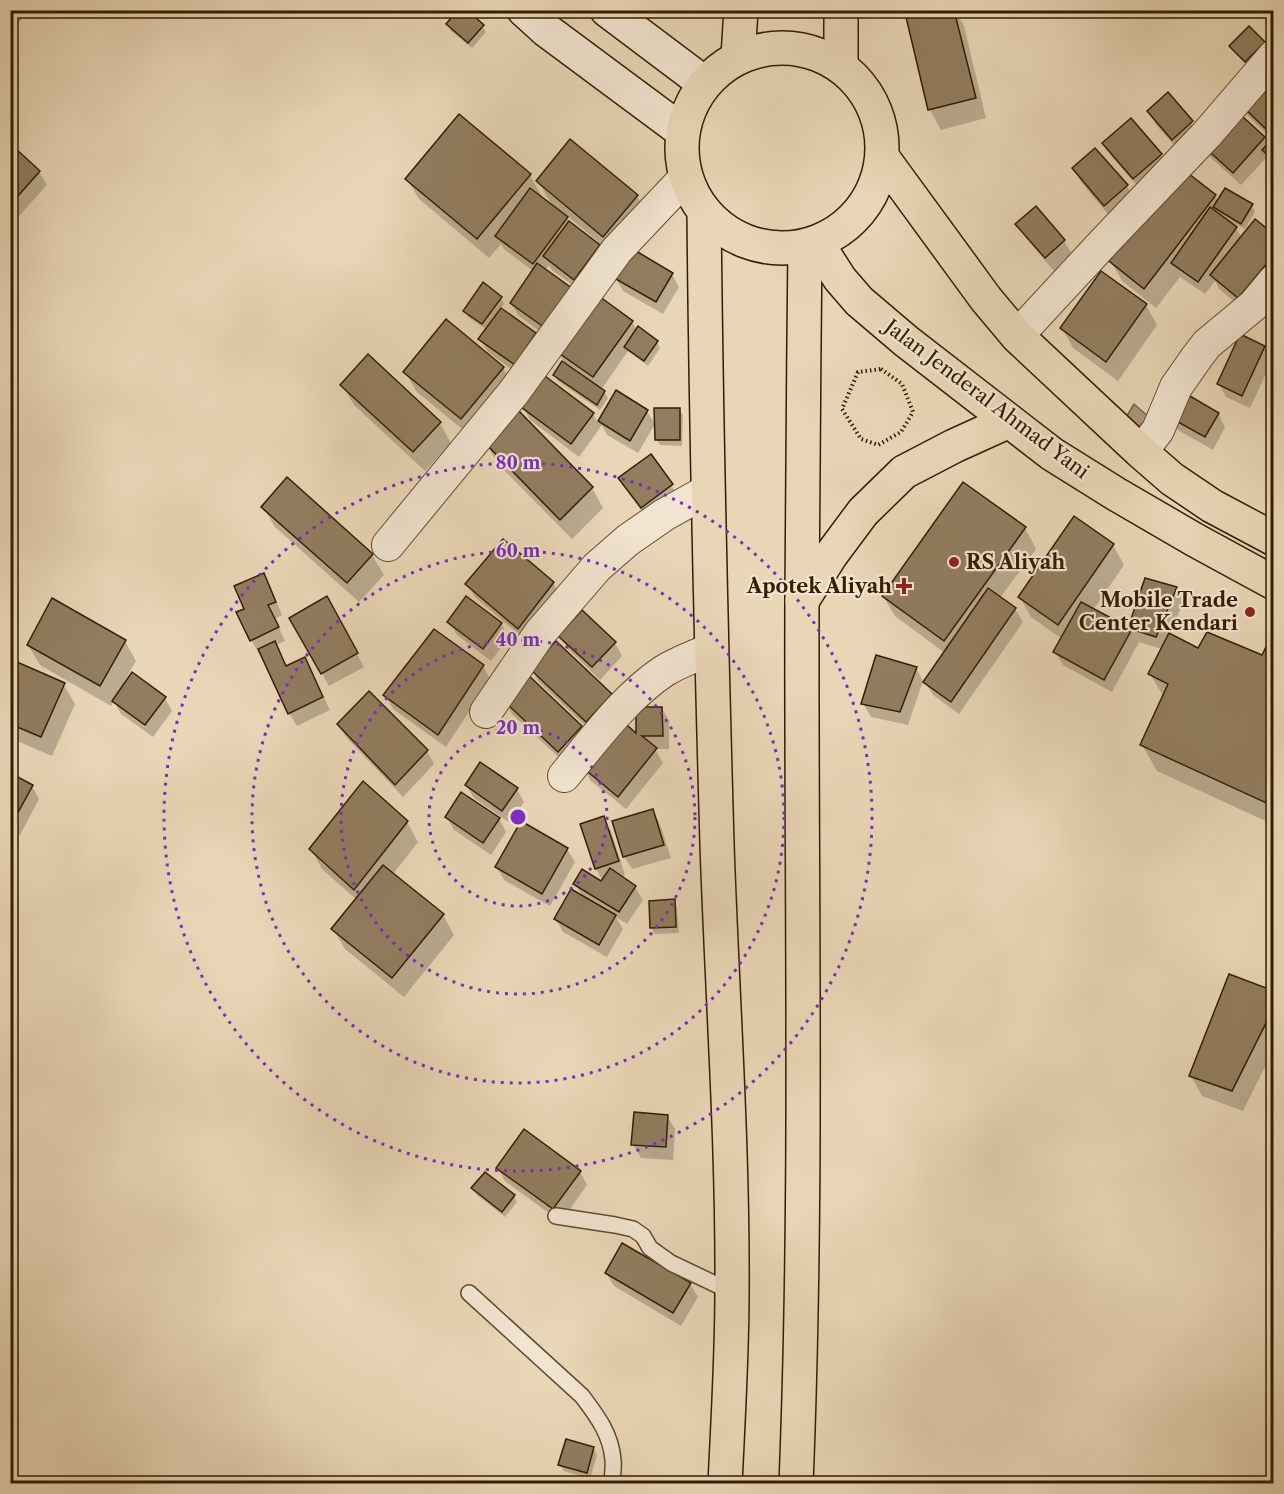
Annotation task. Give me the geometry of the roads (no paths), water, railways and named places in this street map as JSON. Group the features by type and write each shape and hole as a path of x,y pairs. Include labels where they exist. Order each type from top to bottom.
{"highway":[{"path":"738,56 741,10"},
{"path":"841,10 841,64"},
{"path":"790,45 841,64 875,105 883,158 876,186 862,210 842,230 811,244 768,248 732,235 704,211 686,177 682,131 704,83 738,56 790,45"},
{"path":"883,158 986,299 1017,336 1172,479 1212,506 1274,539"},
{"path":"704,211 711,649 719,891 728,1066 732,1292 725,1484"},
{"path":"796,1484 800,1380 803,994 802,600 811,244"},
{"name":"Jalan Jenderal Ahmad Yani","path":"811,244 859,301 906,341 1052,454 1195,540 1274,583"},
{"path":"802,600 831,555 863,512 904,472 1009,421"}],"main road":[{"path":"524,10 546,30 682,131"},
{"path":"607,10 704,83"}],"street":[{"path":"1017,336 1207,134 1274,56"},
{"path":"388,545 514,392 617,250 686,177"},
{"path":"1141,452 1158,430 1176,387 1207,344 1254,305 1274,281"},
{"path":"486,712 540,633 597,567 628,540 664,515 707,491"},
{"path":"564,776 612,719 643,687 666,670 711,649"}],"lane":[{"path":"556,1216 633,1229 643,1236 650,1248 671,1263 732,1292"},
{"path":"469,1293 582,1396 598,1416 608,1434 613,1460 612,1484"}],"place":[{"name":"RS Aliyah","path":"954,562"},
{"name":"Apotek Aliyah","path":"904,586"},
{"name":"Mobile Trade Center Kendari","path":"1250,612"}]}
